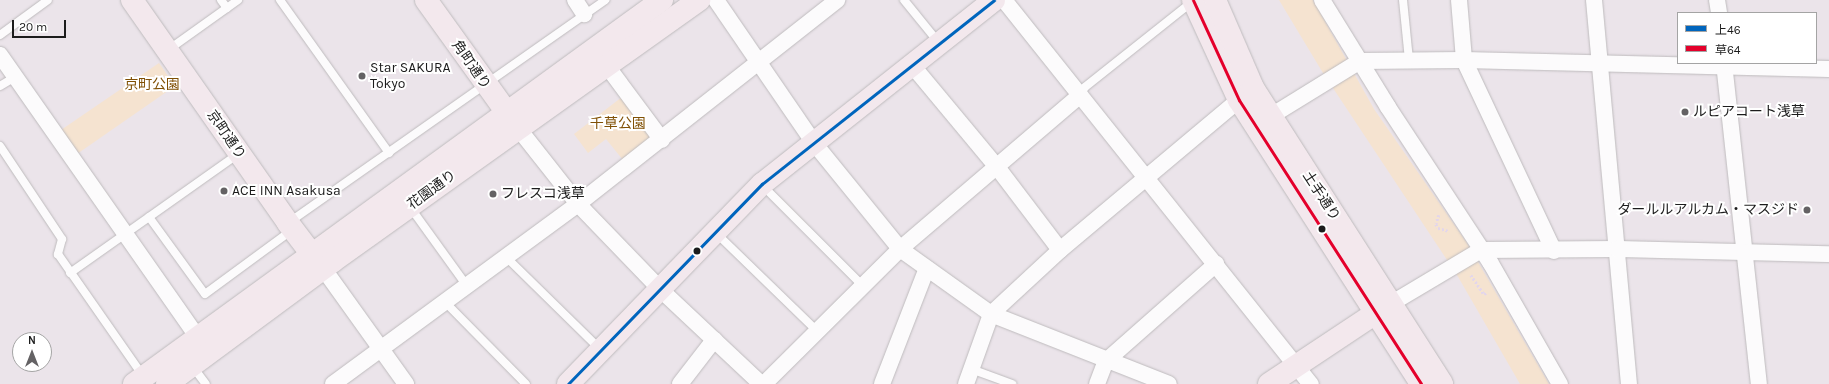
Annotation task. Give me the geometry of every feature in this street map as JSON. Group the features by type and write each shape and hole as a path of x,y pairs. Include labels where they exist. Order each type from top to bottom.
{"street":[{"name":"京町通り","path":"132,0 290,227 317,261"},
{"name":"角町通り","path":"426,0 512,120"},
{"path":"575,0 584,14"},
{"name":"花園通り","path":"167,384 192,366 317,261 410,206 512,120 662,0"},
{"name":"花園通り","path":"139,380 317,261 512,120 606,66 699,0"},
{"path":"716,0 814,143 900,249 991,314 1106,361 1169,384"},
{"path":"333,384 578,204 662,140 837,0"},
{"path":"568,384 661,290 762,184 994,0"},
{"path":"1004,0 1148,178 1311,384"},
{"name":"土手通り","path":"1193,0 1239,100 1383,308 1442,384"},
{"name":"土手通り","path":"1215,0 1253,88 1271,116 1383,308 1421,384"},
{"path":"1322,0 1481,250 1560,384"},
{"path":"1459,0 1464,60 1554,251"},
{"path":"1594,0 1629,384"},
{"path":"1717,0 1719,12"},
{"path":"0,55 199,339"},
{"path":"1271,116 1360,61 1464,60 1677,64"},
{"path":"1759,384 1724,64 1829,69"},
{"path":"912,65 997,167 1060,250"},
{"path":"606,66 662,140"},
{"path":"764,384 900,249 1080,95"},
{"path":"966,384 991,314 1060,250 1148,178 1239,100"},
{"path":"512,120 578,204 661,290 761,384"},
{"path":"1269,384 1296,364 1383,308 1481,250 1554,251 1617,249 1829,254"},
{"path":"317,261 382,347 406,384"},
{"path":"1097,384 1106,361 1216,264"},
{"path":"882,384 927,268"},
{"path":"680,384 714,340"}],"lane":[{"path":"0,35 48,0"},
{"path":"221,0 226,8"},
{"path":"167,50 238,0"},
{"path":"280,0 389,153"},
{"path":"149,217 205,294 290,227 389,153 605,0"},
{"path":"904,0 939,44"},
{"path":"1080,95 1085,87 1193,0"},
{"path":"1403,0 1409,60"},
{"path":"0,86 15,77"},
{"path":"0,146 62,239 58,254 139,380"},
{"path":"70,273 239,153"},
{"path":"762,184 863,286"},
{"path":"410,206 467,286"},
{"path":"716,232 818,332"},
{"path":"506,257 602,350"},
{"path":"445,302 526,384"},
{"path":"192,366 206,384"},
{"path":"971,369 1012,384"}],"green space":[{"path":"1279,0 1313,0 1374,109 1467,243 1549,384 1520,384 1457,275 1323,73"},
{"name":"京町公園","path":"159,63 175,86 77,154 61,130"},
{"name":"千草公園","path":"622,97 653,137 623,160 606,139 588,153 574,134"}],"transit line":[{"name":"上46","path":"568,384 762,184 994,0"},
{"name":"草64","path":"1193,0 1239,100 1421,384"}],"place":[{"name":"Star SAKURA Tokyo","path":"362,76"},
{"name":"ルピアコート浅草","path":"1685,112"},
{"name":"ACE INN Asakusa","path":"224,191"},
{"name":"フレスコ浅草","path":"493,194"},
{"name":"ダールルアルカム・マスジド","path":"1807,210"}]}
